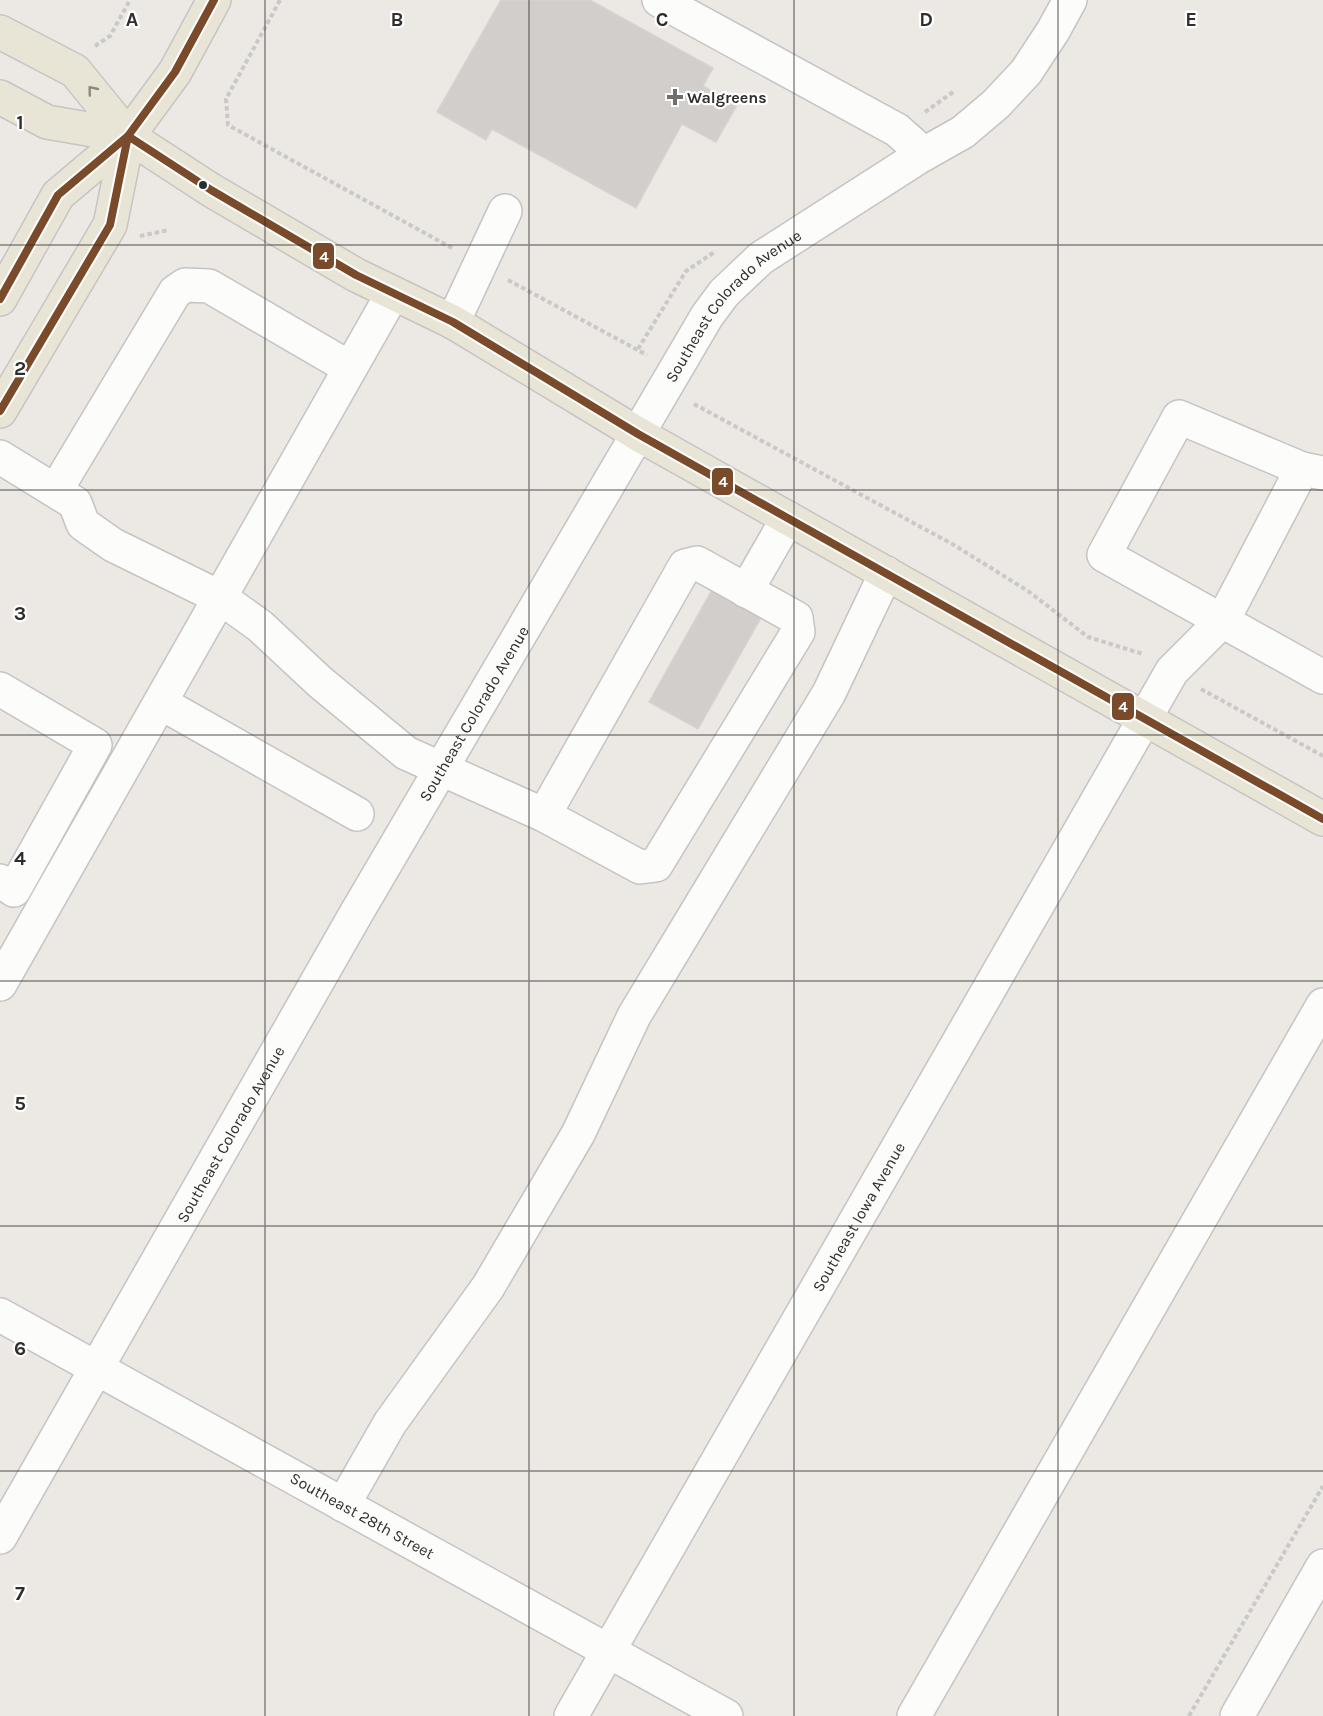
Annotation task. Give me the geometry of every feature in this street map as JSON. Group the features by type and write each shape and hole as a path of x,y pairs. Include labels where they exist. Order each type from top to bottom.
{"main road":[{"path":"0,299 58,195 128,136 174,72 214,0"},
{"path":"0,32 75,71 128,136 211,190 356,275 453,321 638,434 1323,819"},
{"path":"0,97 47,122 128,136"},
{"path":"0,411 110,225 128,136"}],"street":[{"path":"659,0 897,130 924,154"},
{"name":"Southeast Colorado Avenue","path":"0,1537 351,922 707,316 724,293 761,258 924,154 963,132 996,104 1026,72 1070,0"},
{"path":"453,321 505,211"},
{"path":"56,490 175,292 185,285 209,286 350,368"},
{"path":"0,984 393,293"},
{"path":"1312,471 1179,417 1104,555 1323,677"},
{"path":"0,457 75,503 83,524 113,545 221,598 260,626 320,682 406,753 544,814 640,867 656,865 798,632 796,618 697,563 685,567 544,814"},
{"name":"Southeast Iowa Avenue","path":"571,1716 1172,670 1223,620 1312,471"},
{"path":"746,591 788,518"},
{"path":"344,1505 390,1423 488,1287 578,1134 634,1016 829,693 886,573"},
{"path":"0,689 126,765"},
{"path":"161,703 357,814"},
{"path":"5,895 95,745"},
{"path":"914,1716 1323,1005"},
{"name":"Southeast 28th Street","path":"0,1315 726,1716"},
{"path":"1237,1716 1323,1566"}],"path":[{"path":"87,50 110,36 130,0"},
{"path":"280,0 226,99 228,125 432,235 480,264 701,385 694,404 954,545 1028,591 1088,637 1149,656 1192,684 1323,756"},
{"path":"132,238 169,230"},
{"path":"1189,1716 1323,1486"}],"building":[{"name":"Walgreens","path":"501,0 590,0 713,68 703,86 737,105 716,142 682,124 636,208 492,129 486,140 437,112"},
{"path":"713,588 762,616 698,729 649,702"}],"transit line":[{"name":"4","path":"0,299 58,195 128,136 175,72 214,0"},
{"name":"4","path":"128,136 211,190 356,275 453,322 638,434 1323,819"},
{"name":"4","path":"0,411 110,225 128,136"}],"place":[{"name":"Walgreens","path":"675,97"}]}
